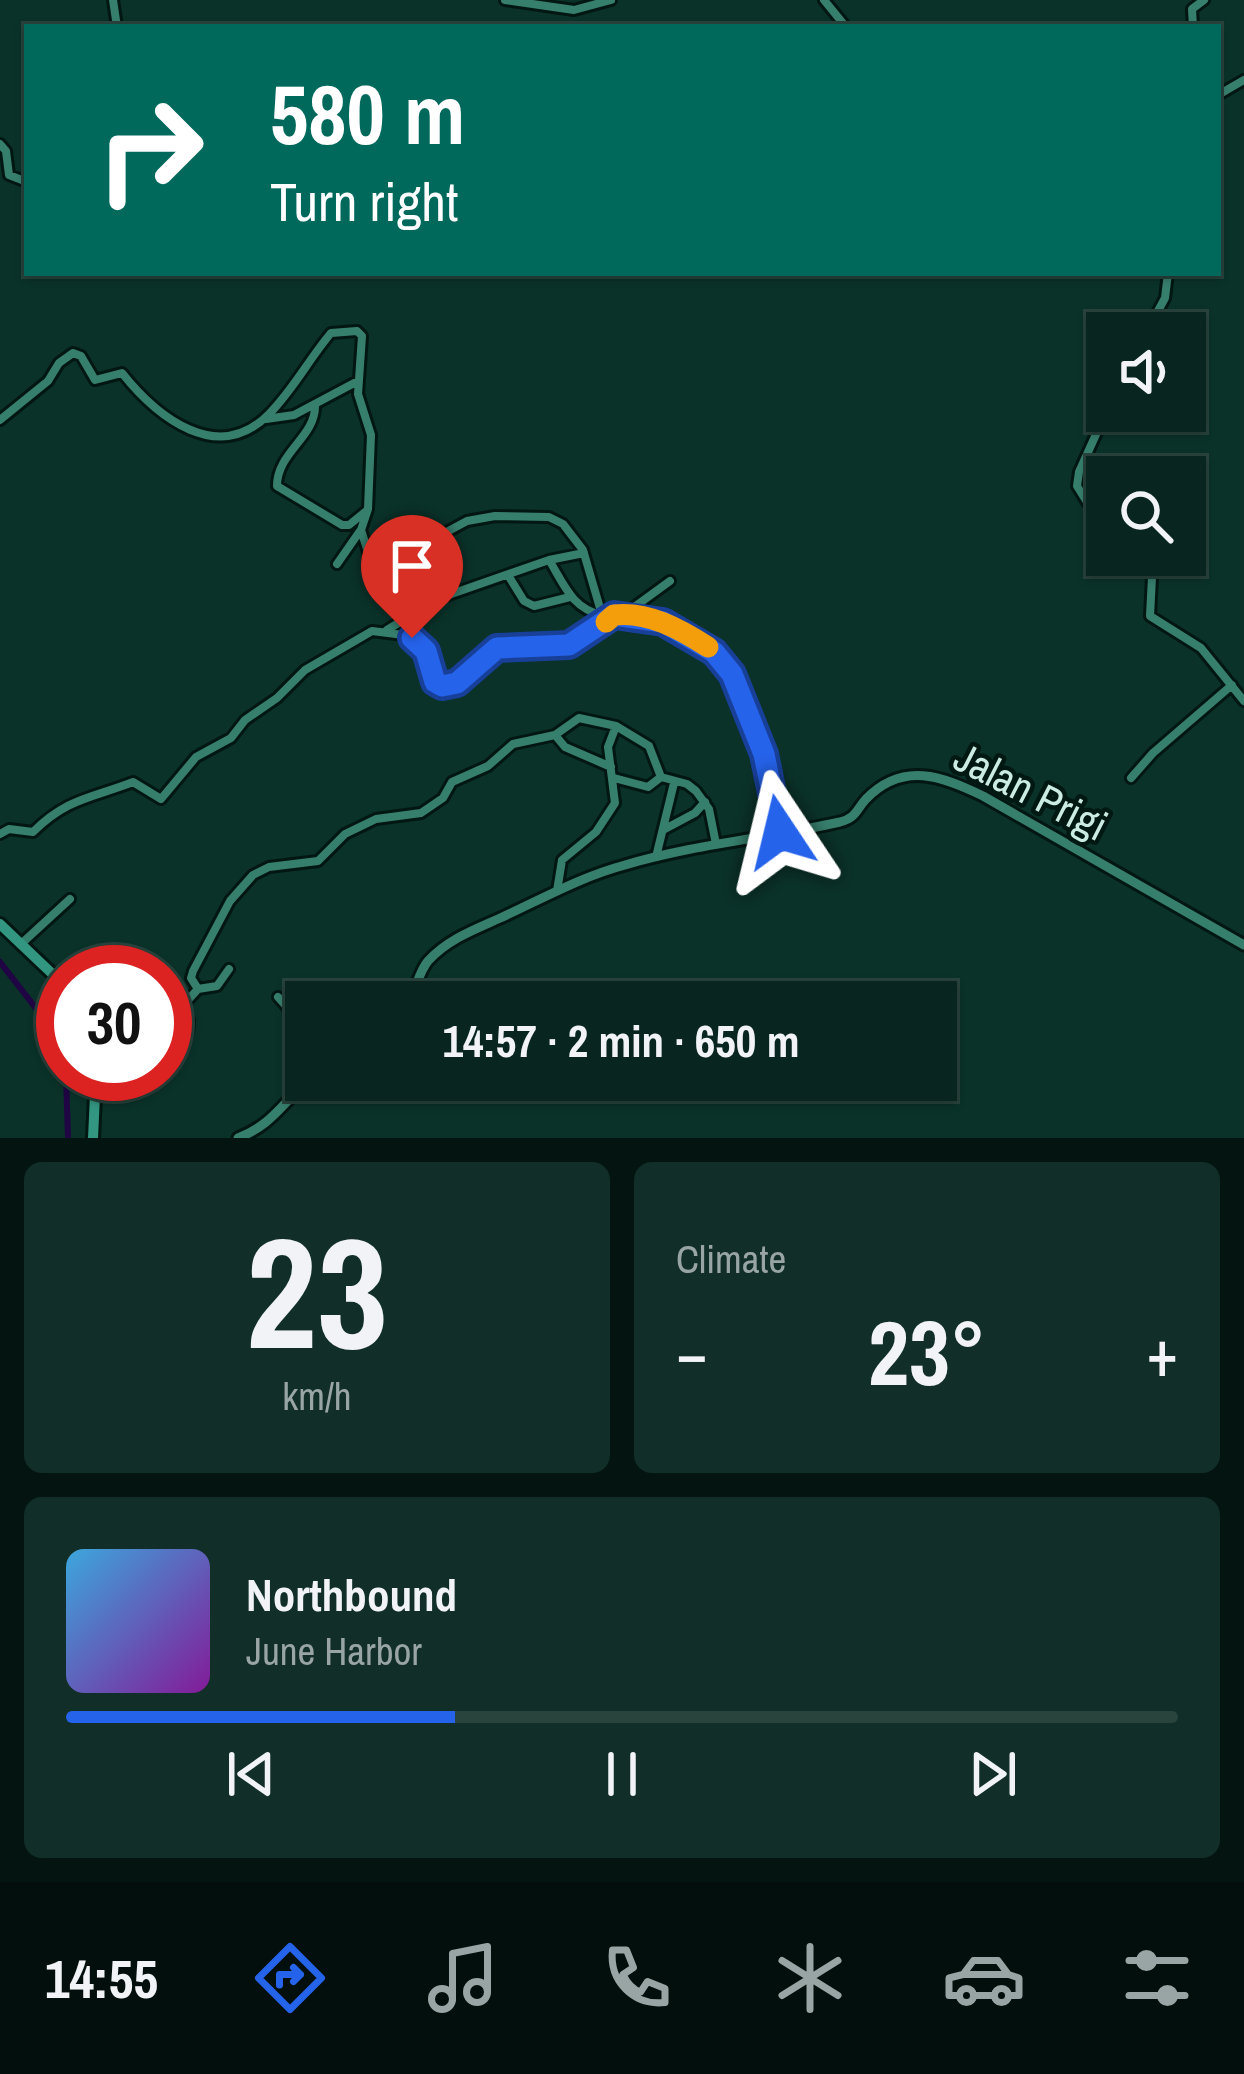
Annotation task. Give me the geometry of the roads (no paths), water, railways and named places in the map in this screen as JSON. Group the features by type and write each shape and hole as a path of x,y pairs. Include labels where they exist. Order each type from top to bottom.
{"main road":[{"path":"0,923 36,958"},
{"path":"93,1138 95,1101"}],"street":[{"path":"506,0 580,10 611,0"},
{"path":"824,0 844,24"},
{"path":"1193,24 1192,9 1204,0"},
{"path":"0,143 6,151 6,171 24,179"},
{"path":"1157,312 1168,276"},
{"path":"264,419 335,331 362,334 358,381 371,435 368,509 361,530 337,564"},
{"path":"0,420 48,381 71,353 80,355 99,382 122,373 146,404 195,433 225,437 264,419 294,415 358,381"},
{"path":"315,405 314,421 281,463 277,486 345,526 368,509"},
{"path":"1086,456 1077,486 1086,500"},
{"path":"361,530 375,556 420,548 466,521 542,515 563,524 584,553 602,616"},
{"path":"0,833 9,829 32,832 81,797 133,782 161,799 196,757 231,738 245,720 277,698 304,670 360,637 386,631 437,599 549,560 584,553"},
{"path":"549,560 570,597 585,611 620,614 680,630 723,660 764,754 780,832"},
{"path":"508,575 524,601 534,606 570,597"},
{"path":"1151,576 1150,616 1201,648 1244,701"},
{"path":"386,631 418,642 431,662 435,682 450,686 497,648 569,645 670,581"},
{"path":"1131,778 1153,753 1232,686"},
{"path":"198,989 191,978 193,971 237,890 253,875 269,867 318,860 345,834 376,819 422,813 443,798 452,782 488,766 513,744 555,735 584,716 616,726 649,746 661,778 692,786 706,802 716,844"},
{"path":"557,891 562,860 596,832 615,803 608,747 616,726"},
{"path":"555,735 565,747 611,767"},
{"name":"Jalan Prigi","path":"417,981 425,964 467,931 557,891 656,857 849,820 866,800 905,775 941,776 1244,946"},
{"path":"614,778 648,787 661,778"},
{"path":"656,857 674,783"},
{"path":"663,830 706,802"},
{"path":"21,944 70,899"},
{"path":"192,996 198,989 217,986 229,969"},
{"path":"278,997 285,1005"},
{"path":"238,1138 272,1122 287,1101"}],"waterway":[{"path":"0,962 36,1008"},
{"path":"67,1101 68,1138"}]}
